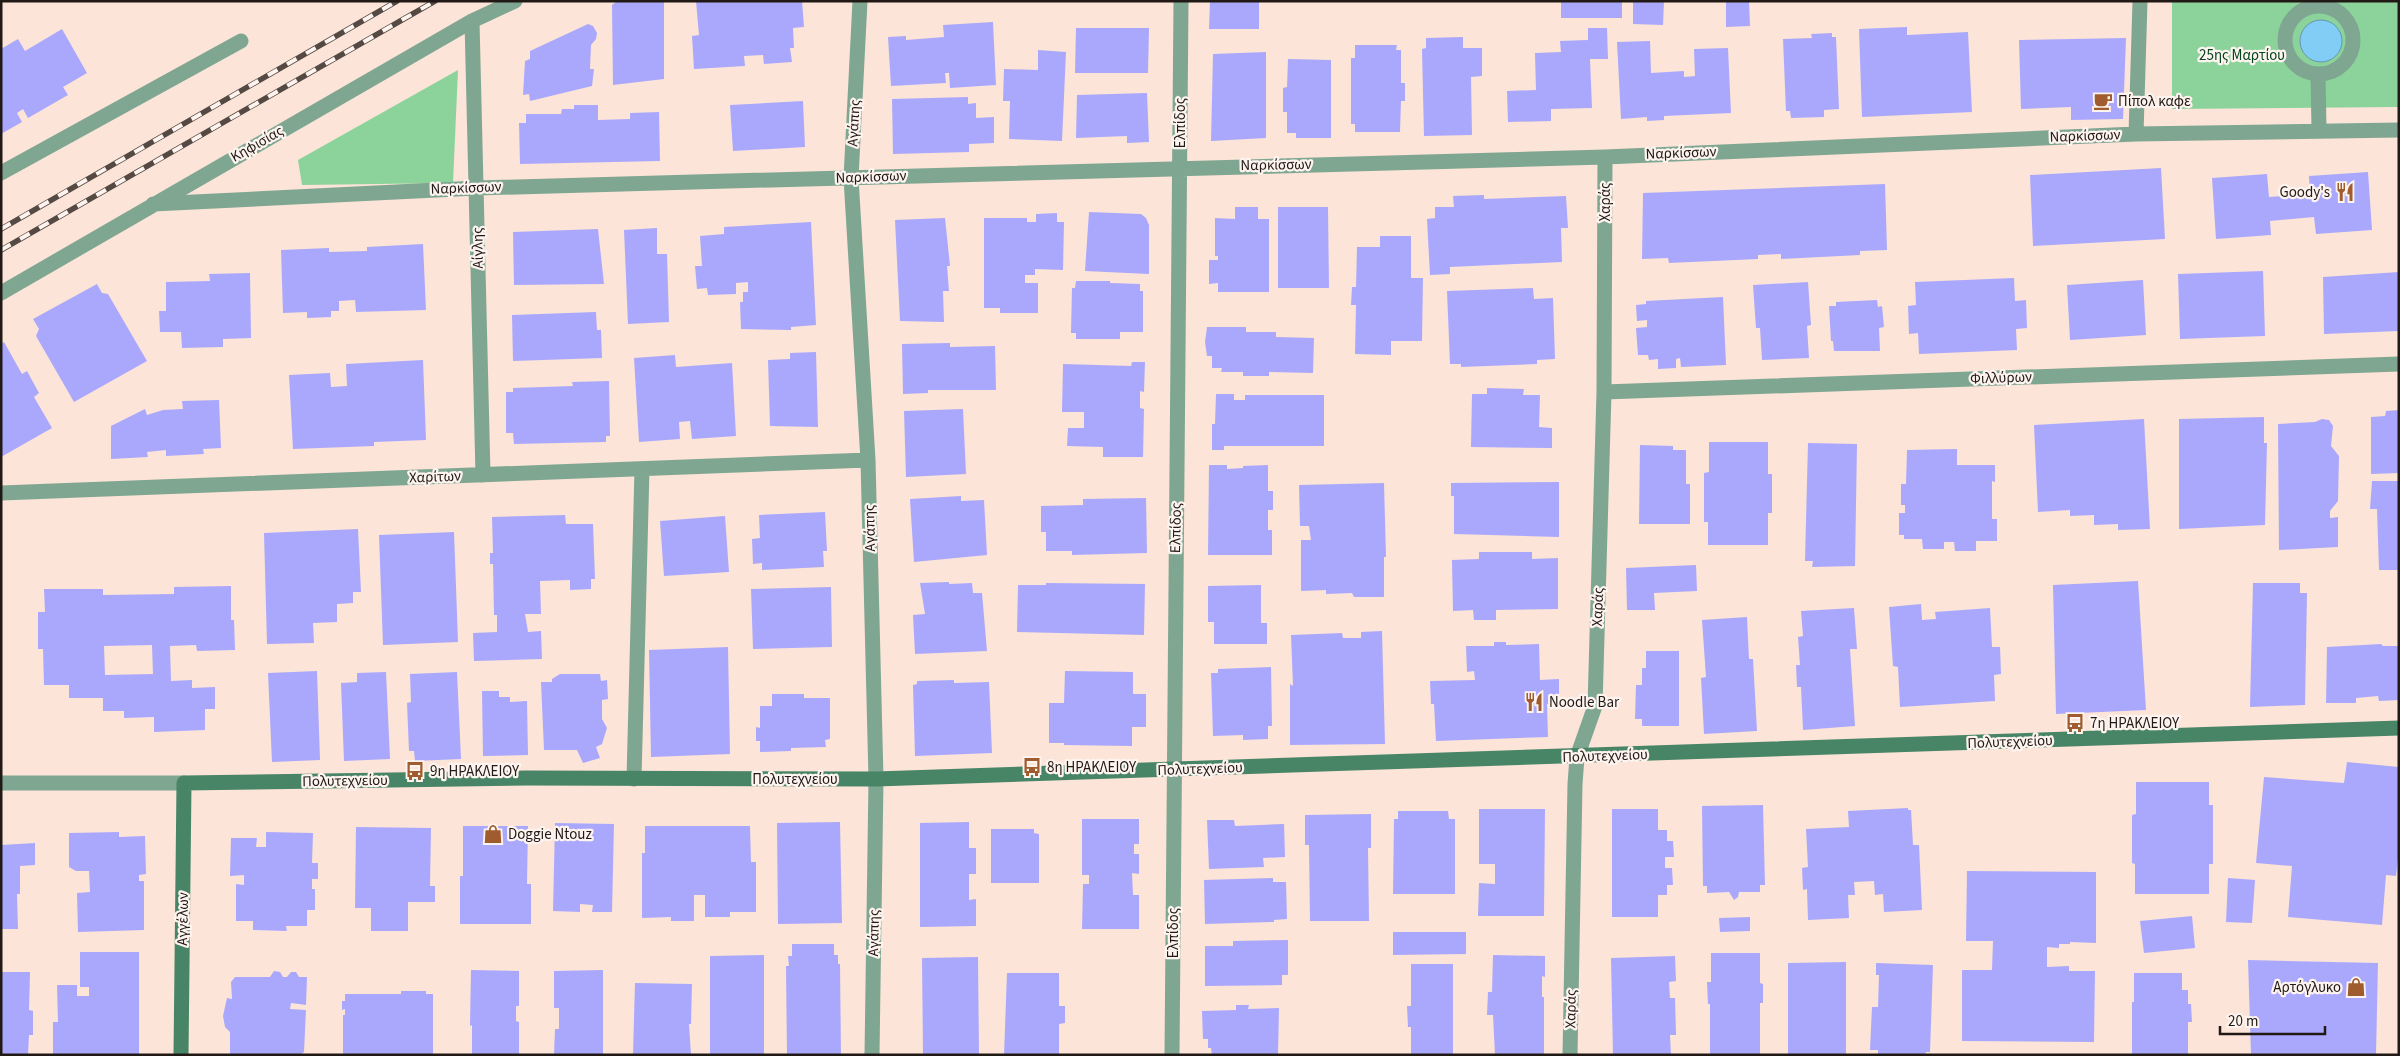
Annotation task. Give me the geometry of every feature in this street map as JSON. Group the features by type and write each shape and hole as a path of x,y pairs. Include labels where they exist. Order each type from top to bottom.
{"street":[{"name":"Κηφισίας","path":"1,293 472,21 515,1"},
{"name":"Αγάπης","path":"860,1 851,178 868,460 876,779 872,1055"},
{"name":"Ελπίδος","path":"1172,1055 1181,1"},
{"path":"2136,134 2140,1"},
{"path":"2323,4 2343,14 2352,29 2354,45 2348,61 2334,72 2318,75 2302,71 2290,60 2284,44 2287,28 2297,14 2323,4"},
{"name":"Αίγλης","path":"472,21 483,475"},
{"path":"1,174 241,42"},
{"path":"2318,75 2319,129"},
{"name":"Ναρκίσσων","path":"153,204 477,188 1180,167 1605,157 2136,134 2319,129 2399,130"},
{"name":"Χαράς","path":"1570,1055 1577,757 1595,706 1604,392 1605,157"},
{"name":"Φιλλύρων","path":"1604,392 2399,364"},
{"name":"Χαρίτων","path":"1,493 868,460"},
{"path":"634,779 642,468"},
{"name":"Πολυτεχνείου","path":"1,783 876,779 2399,728"},
{"name":"Αγγέλων","path":"181,1055 184,783"}],"green space":[{"name":"25ης Μαρτίου","path":"2172,1 2399,1 2399,107 2172,109"},
{"path":"458,70 453,183 302,185 298,160"}],"water":[{"path":"2321,20 2336,26 2342,41 2336,56 2321,62 2306,56 2300,41 2306,26"}],"building":[{"path":"617,1 664,1 664,79 613,85 612,5"},
{"path":"696,1 802,1 804,27 793,28 794,48 790,48 792,62 764,64 763,55 744,56 745,66 694,69 692,36 699,35"},
{"path":"1210,1 1259,1 1259,29 1209,29"},
{"path":"1561,1 1622,1 1622,18 1561,18"},
{"path":"1633,1 1664,1 1663,25 1633,24"},
{"path":"1726,1 1749,1 1750,26 1726,27"},
{"path":"993,22 996,85 950,88 949,73 945,73 946,83 891,86 888,37 906,36 906,40 944,37 943,25"},
{"path":"588,24 593,26 597,33 596,39 591,45 590,69 594,69 592,86 530,101 529,94 523,95 525,61 530,59 530,51"},
{"path":"1907,27 1907,35 1968,32 1972,112 1862,117 1859,29"},
{"path":"1076,28 1149,28 1148,73 1075,73"},
{"path":"1588,28 1607,28 1608,59 1590,59 1592,108 1551,109 1551,121 1508,122 1507,91 1536,90 1535,53 1561,52 1560,41 1588,40"},
{"path":"62,29 87,73 63,87 68,95 28,118 23,109 17,113 22,122 1,134 1,49 18,39 25,51"},
{"path":"1832,33 1832,37 1836,37 1839,109 1824,110 1824,117 1791,118 1790,111 1786,111 1783,39 1812,38 1811,34"},
{"path":"1463,37 1463,48 1482,48 1482,76 1471,77 1472,135 1424,136 1422,49 1426,48 1426,38"},
{"path":"2126,38 2123,119 2071,120 2071,107 2021,109 2019,40"},
{"path":"1650,41 1651,73 1684,71 1684,77 1695,76 1694,49 1728,48 1731,113 1664,116 1664,120 1647,121 1647,117 1621,119 1617,42"},
{"path":"1355,45 1397,45 1396,50 1401,50 1401,83 1405,83 1405,101 1401,101 1400,132 1355,132 1355,124 1351,124 1351,58 1355,58"},
{"path":"1038,50 1066,52 1062,141 1009,139 1010,101 1003,101 1004,69 1038,70"},
{"path":"1266,52 1266,138 1211,141 1213,54"},
{"path":"1288,59 1331,60 1331,138 1296,138 1296,133 1287,133 1287,112 1283,112 1283,88 1287,87"},
{"path":"1147,93 1149,142 1127,143 1127,136 1076,138 1077,95"},
{"path":"968,97 968,104 976,103 976,118 994,117 994,143 969,144 969,152 893,154 892,99"},
{"path":"803,101 805,147 733,151 730,105"},
{"path":"574,105 598,105 598,120 630,119 630,113 659,112 660,161 520,164 519,123 526,123 526,114 561,114 562,109 574,109"},
{"path":"2161,168 2165,239 2033,246 2030,175"},
{"path":"2368,172 2372,230 2316,234 2314,217 2270,221 2271,235 2216,239 2212,178 2267,174 2269,197 2310,194 2309,176"},
{"path":"1885,184 1887,250 1860,251 1860,255 1781,259 1781,254 1758,255 1758,259 1669,263 1668,258 1642,259 1643,193"},
{"path":"1484,195 1484,199 1566,196 1568,228 1561,228 1562,262 1450,267 1450,274 1430,275 1427,219 1435,218 1435,207 1454,207 1453,196"},
{"path":"1235,207 1258,207 1258,219 1269,219 1269,292 1218,292 1218,283 1209,284 1209,260 1218,260 1218,256 1215,256 1215,218 1235,219"},
{"path":"1278,207 1328,207 1329,288 1278,288"},
{"path":"1089,212 1141,214 1146,218 1149,225 1149,274 1085,271"},
{"path":"1057,213 1057,222 1064,222 1063,270 1035,269 1035,275 1025,275 1025,283 1038,283 1038,313 1000,313 1000,308 984,308 984,218 1027,218 1027,222 1036,222 1036,214"},
{"path":"945,218 950,266 947,266 949,291 943,291 944,322 900,321 895,220"},
{"path":"811,222 816,325 791,327 791,330 741,329 740,302 743,302 743,292 748,292 748,282 736,283 736,294 708,295 707,288 697,289 695,266 702,266 700,236 724,234 724,227"},
{"path":"657,228 657,254 667,254 669,322 628,324 624,230"},
{"path":"598,229 604,284 514,285 513,232"},
{"path":"1380,236 1411,236 1411,278 1423,278 1422,341 1391,341 1391,355 1355,354 1356,305 1351,305 1352,287 1356,287 1357,247 1380,247"},
{"path":"423,244 426,310 356,312 355,300 339,301 339,311 331,311 331,317 307,318 307,312 283,313 281,250 329,248 329,252 367,251 367,247"},
{"path":"2263,271 2265,336 2180,339 2178,274"},
{"path":"2399,272 2399,331 2324,334 2323,277"},
{"path":"250,273 251,338 223,339 223,347 182,348 181,332 160,332 159,311 166,311 166,282 210,281 209,274"},
{"path":"2014,278 2015,301 2026,300 2027,328 2016,329 2017,350 1919,354 1918,333 1909,334 1908,306 1916,305 1915,282"},
{"path":"2143,280 2146,335 2070,340 2067,285"},
{"path":"1076,281 1110,281 1110,283 1140,284 1140,291 1143,291 1143,332 1120,332 1120,339 1076,339 1076,333 1071,333 1072,288 1075,288"},
{"path":"1808,282 1811,325 1807,326 1809,358 1762,360 1760,328 1756,328 1753,285"},
{"path":"97,284 102,293 108,294 147,361 74,402 36,336 39,329 33,319"},
{"path":"1533,288 1534,299 1553,298 1555,359 1537,360 1537,364 1461,367 1461,364 1450,364 1447,291"},
{"path":"1723,297 1726,365 1681,367 1680,358 1676,359 1676,368 1658,369 1658,359 1649,360 1648,355 1638,355 1636,328 1647,327 1647,320 1637,321 1636,305 1646,304 1646,301"},
{"path":"1877,300 1878,307 1882,306 1884,327 1879,328 1880,351 1834,351 1833,341 1831,341 1829,306 1836,306 1836,302"},
{"path":"596,312 597,330 601,330 602,358 513,361 512,315"},
{"path":"1207,327 1246,327 1246,332 1276,332 1276,337 1314,338 1313,373 1269,372 1269,376 1243,376 1243,372 1221,372 1222,368 1212,368 1212,356 1207,356 1205,342"},
{"path":"4,342 22,374 27,371 39,393 34,397 52,428 1,457 1,344"},
{"path":"950,343 950,347 995,346 996,390 928,390 928,393 903,394 902,344"},
{"path":"816,352 818,427 770,426 768,360 790,359 790,353"},
{"path":"675,355 676,367 732,363 736,436 692,439 690,421 679,422 680,439 639,442 634,358"},
{"path":"423,360 426,440 374,442 374,446 293,449 289,375 330,373 331,387 347,386 346,364"},
{"path":"1132,362 1145,362 1144,392 1140,391 1140,408 1144,409 1143,457 1103,457 1103,447 1067,446 1068,428 1084,428 1084,412 1062,412 1063,364 1131,366"},
{"path":"609,381 610,436 606,436 606,442 514,444 513,433 506,433 506,392 513,392 513,388 573,386 572,382"},
{"path":"1487,388 1524,389 1523,395 1540,395 1539,427 1552,428 1552,448 1471,447 1472,394 1487,394"},
{"path":"1216,394 1234,394 1234,400 1245,400 1245,395 1324,395 1324,446 1224,446 1224,450 1212,450 1212,424 1215,424"},
{"path":"219,400 221,448 203,449 204,454 166,456 166,450 147,452 148,457 111,459 111,426 145,409 147,415 163,410 183,409 182,401"},
{"path":"963,409 966,474 906,477 904,411"},
{"path":"2399,410 2399,473 2371,474 2371,417 2385,416 2386,411"},
{"path":"2264,417 2264,443 2267,443 2265,525 2179,529 2179,419"},
{"path":"2144,419 2150,529 2118,530 2118,524 2094,525 2094,515 2070,516 2070,510 2038,512 2034,425"},
{"path":"2322,419 2329,420 2333,426 2331,446 2339,456 2338,501 2330,511 2330,518 2338,517 2338,547 2279,550 2278,424 2315,422"},
{"path":"1709,442 1768,442 1768,474 1772,474 1772,513 1768,513 1768,545 1708,545 1708,522 1704,522 1704,473 1709,472"},
{"path":"1808,443 1857,444 1855,566 1812,567 1813,561 1805,561"},
{"path":"1640,445 1673,446 1673,450 1686,450 1686,484 1690,484 1690,524 1639,524"},
{"path":"1957,449 1957,465 1995,465 1995,482 1992,481 1992,519 1997,519 1997,541 1976,541 1976,551 1955,551 1954,542 1944,542 1944,549 1923,549 1922,539 1904,539 1904,535 1899,535 1899,513 1905,513 1905,505 1901,505 1901,484 1906,484 1907,450"},
{"path":"1209,465 1227,465 1227,469 1268,465 1268,491 1273,491 1273,510 1268,510 1268,530 1272,530 1272,555 1208,555"},
{"path":"2372,481 2399,481 2399,570 2379,570 2377,509 2370,509"},
{"path":"1559,482 1559,537 1454,534 1454,496 1451,496 1451,483"},
{"path":"1384,483 1386,557 1384,557 1384,597 1354,597 1352,593 1326,594 1326,590 1301,591 1301,540 1311,540 1309,526 1300,526 1299,485"},
{"path":"961,496 961,501 984,500 987,555 914,562 910,499"},
{"path":"1146,498 1147,553 1072,555 1072,551 1046,551 1046,532 1041,532 1041,506 1083,505 1083,499"},
{"path":"825,512 827,551 823,551 824,567 762,570 762,563 753,564 752,539 760,538 759,515"},
{"path":"565,515 566,524 593,524 595,579 591,579 591,589 570,590 570,580 540,581 541,614 525,614 528,632 541,631 542,659 474,661 473,633 497,632 497,615 494,615 493,564 490,564 490,553 493,553 492,517"},
{"path":"725,516 729,572 664,576 660,521"},
{"path":"358,529 361,592 353,592 353,603 337,604 337,622 313,623 314,643 267,644 264,533"},
{"path":"454,532 458,642 383,645 379,535"},
{"path":"1479,552 1532,552 1532,559 1558,558 1558,609 1496,610 1496,620 1474,620 1473,610 1453,611 1452,560 1479,559"},
{"path":"1696,565 1697,591 1654,593 1655,610 1627,610 1626,568"},
{"path":"2138,581 2146,710 2056,714 2053,585"},
{"path":"949,582 949,584 972,583 973,593 982,593 987,651 915,654 913,615 925,614 920,583"},
{"path":"1046,583 1145,584 1144,635 1017,632 1018,585 1046,585"},
{"path":"2253,583 2300,583 2300,593 2307,593 2305,705 2250,707"},
{"path":"1261,585 1261,623 1267,623 1267,644 1214,644 1214,622 1208,622 1208,586"},
{"path":"231,586 231,620 234,620 235,650 197,651 196,645 170,646 171,681 192,680 192,688 215,687 215,709 205,709 205,730 154,732 154,717 124,718 124,711 103,711 103,698 69,698 69,685 44,685 43,649 38,649 38,612 45,612 44,589 103,589 103,595 174,594 174,587","holes":["152,645 153,674 105,675 104,646"]},
{"path":"831,587 832,647 753,649 751,589"},
{"path":"1921,604 1922,620 1936,619 1935,612 1990,608 1992,647 2000,647 2001,674 1994,675 1995,701 1900,707 1898,667 1893,666 1889,607"},
{"path":"1854,608 1857,649 1850,649 1855,726 1803,730 1801,687 1797,687 1796,665 1800,665 1798,637 1803,636 1801,611"},
{"path":"1747,617 1749,659 1753,659 1757,731 1704,734 1701,678 1706,677 1702,620"},
{"path":"1382,631 1385,744 1290,745 1290,684 1293,686 1291,635 1342,633 1343,638 1361,638 1361,632"},
{"path":"1494,642 1506,642 1506,645 1539,644 1540,680 1559,679 1559,704 1547,704 1548,737 1436,741 1434,704 1431,704 1430,681 1475,680 1474,671 1467,672 1466,646 1494,646"},
{"path":"2381,644 2383,646 2399,646 2399,700 2379,701 2378,696 2356,698 2356,703 2326,703 2327,647"},
{"path":"728,647 730,754 651,757 649,650"},
{"path":"1646,651 1679,651 1679,726 1642,726 1642,719 1635,719 1636,685 1642,685 1642,668 1646,668"},
{"path":"1271,667 1272,726 1268,726 1268,739 1243,740 1243,735 1213,736 1211,673 1218,673 1218,669"},
{"path":"317,671 320,760 272,762 268,673"},
{"path":"1065,671 1133,672 1133,694 1146,694 1146,727 1132,727 1132,746 1049,743 1049,703 1064,703"},
{"path":"386,672 390,759 344,761 341,683 357,682 357,673"},
{"path":"457,672 461,759 415,761 414,751 409,751 407,703 411,702 410,674"},
{"path":"560,674 600,674 601,681 607,680 608,699 602,700 602,719 607,728 602,744 596,747 600,758 583,763 577,750 544,750 541,682 552,682 552,679"},
{"path":"954,680 954,683 989,682 992,753 915,756 913,685 917,684 917,681"},
{"path":"482,691 499,691 499,697 510,697 510,702 527,701 528,755 483,756"},
{"path":"772,694 804,694 804,698 830,698 830,739 825,740 826,747 791,748 791,751 760,752 760,741 756,741 756,727 760,728 760,706 772,706"},
{"path":"2347,762 2399,767 2399,849 2396,876 2386,875 2382,925 2288,917 2292,866 2256,863 2264,777 2344,783"},
{"path":"2136,782 2209,782 2209,805 2213,805 2213,864 2209,864 2209,894 2135,894 2135,864 2132,863 2132,815 2136,814"},
{"path":"1763,805 1765,885 1760,885 1760,892 1739,892 1738,897 1734,900 1729,892 1707,893 1707,886 1703,886 1702,806"},
{"path":"1908,808 1908,810 1911,810 1913,845 1919,845 1922,910 1884,912 1883,894 1875,895 1874,881 1854,882 1855,895 1848,895 1849,918 1808,920 1807,889 1803,890 1802,868 1808,867 1806,829 1849,827 1848,811"},
{"path":"1479,809 1545,809 1544,916 1478,916 1479,883 1495,884 1495,864 1479,864"},
{"path":"1612,809 1658,809 1658,830 1667,830 1667,841 1673,841 1674,857 1665,857 1665,868 1672,868 1673,885 1667,885 1667,895 1658,895 1658,917 1612,917"},
{"path":"1398,811 1448,811 1449,819 1455,819 1455,894 1393,894 1394,819 1398,819"},
{"path":"1371,814 1371,848 1368,848 1369,921 1310,921 1309,845 1305,845 1305,815"},
{"path":"1082,819 1139,819 1139,844 1134,844 1134,854 1139,854 1139,874 1132,873 1133,895 1139,895 1139,929 1082,929 1083,884 1089,884 1089,875 1082,875"},
{"path":"1207,820 1234,820 1235,826 1284,824 1285,857 1263,858 1264,867 1209,869"},
{"path":"840,822 842,923 778,924 777,823"},
{"path":"969,822 969,848 976,848 976,874 969,874 969,900 976,899 976,926 920,927 920,823"},
{"path":"555,823 614,824 612,912 592,912 593,905 580,904 580,912 553,911"},
{"path":"463,826 528,826 527,884 531,884 531,924 460,924 460,876 463,876"},
{"path":"645,826 750,826 751,862 756,862 756,912 730,912 730,917 705,917 705,895 694,895 694,921 671,921 671,917 642,918 642,853 645,853"},
{"path":"356,827 431,828 430,886 435,886 435,902 408,902 408,931 371,931 371,908 355,908"},
{"path":"991,829 1034,829 1034,833 1039,834 1039,883 991,883"},
{"path":"119,832 119,837 145,836 146,874 139,875 139,881 144,881 144,930 78,932 77,893 90,892 89,871 76,871 69,867 69,833"},
{"path":"266,832 313,833 312,863 318,863 318,879 312,879 312,889 315,889 315,910 307,910 307,926 286,926 287,931 253,930 253,921 236,921 236,884 244,885 244,875 230,876 231,838 257,838 256,847 266,847"},
{"path":"35,843 35,865 20,866 20,894 17,894 18,929 1,929 1,845"},
{"path":"1967,871 2096,872 2096,943 2070,942 2070,944 2059,944 2059,948 2047,947 2047,967 2069,966 2069,971 2095,971 2094,1042 1962,1041 1962,970 1992,970 1993,941 1966,941"},
{"path":"1273,878 1273,882 1286,882 1287,919 1274,920 1274,922 1205,924 1204,880"},
{"path":"2228,878 2255,880 2252,923 2226,922"},
{"path":"2192,916 2195,948 2144,953 2140,921"},
{"path":"1750,917 1750,931 1720,932 1719,918"},
{"path":"1393,932 1466,932 1466,954 1393,955"},
{"path":"1288,940 1288,975 1282,975 1282,985 1205,986 1205,946 1233,946 1233,941"},
{"path":"792,944 834,944 834,955 838,955 838,964 840,964 841,1055 787,1055 786,966 789,966 788,956 792,956"},
{"path":"80,952 139,952 139,1055 53,1055 53,1022 58,1022 57,985 77,985 77,996 89,996 89,987 80,987"},
{"path":"1711,953 1760,953 1760,983 1763,984 1763,1003 1760,1003 1760,1055 1710,1055 1710,1004 1708,1004 1707,982 1711,982"},
{"path":"764,955 764,1055 710,1055 710,956"},
{"path":"1493,955 1545,956 1545,977 1542,976 1544,1055 1495,1055 1493,1015 1487,1015 1488,992 1492,992"},
{"path":"1675,956 1676,981 1669,982 1670,998 1675,998 1676,1035 1670,1035 1671,1055 1613,1055 1611,958"},
{"path":"978,957 979,1055 923,1055 922,958"},
{"path":"2248,960 2378,963 2376,1055 2251,1055"},
{"path":"1846,962 1846,1055 1788,1055 1788,963"},
{"path":"1876,963 1933,965 1930,1052 1926,1052 1925,1055 1878,1055 1878,1050 1870,1050 1872,1007 1878,1007 1879,975 1876,975"},
{"path":"1411,964 1453,964 1453,1055 1411,1055 1411,1027 1408,1027 1407,1006 1411,1006"},
{"path":"471,970 519,971 519,1006 516,1006 516,1021 519,1022 519,1055 472,1055 472,1025 470,1026"},
{"path":"603,970 603,1055 554,1055 555,1029 559,1029 559,1008 554,1008 554,971"},
{"path":"274,971 280,972 283,977 287,977 291,972 296,972 299,977 307,977 306,1005 291,1003 290,1009 306,1010 304,1052 300,1055 230,1055 230,1032 225,1027 223,1016 227,998 232,999 231,982 235,977 270,977"},
{"path":"1,972 30,972 29,1010 33,1011 33,1035 29,1035 28,1055 1,1055"},
{"path":"1007,973 1059,973 1059,1006 1065,1006 1065,1023 1059,1024 1059,1055 1004,1055"},
{"path":"2134,973 2182,973 2182,990 2188,990 2188,1004 2191,1004 2192,1022 2188,1022 2188,1055 2132,1055"},
{"path":"635,983 692,984 691,1024 689,1024 691,1055 633,1055"},
{"path":"401,991 426,991 426,994 433,994 433,1055 343,1055 343,1015 345,1015 345,1009 342,1010 342,1001 345,1001 345,994 401,994"},
{"path":"1236,1005 1249,1005 1248,1009 1279,1008 1278,1055 1212,1055 1211,1048 1208,1048 1208,1039 1203,1039 1202,1011 1236,1010"}],"railway":[{"path":"1,229 397,1"},
{"path":"1,250 435,1"}],"place":[{"name":"Πίπολ καφε","path":"2103,101"},
{"name":"Goody's","path":"2345,192"},
{"name":"Noodle Bar","path":"1534,702"},
{"name":"7η ΗΡΑΚΛΕΙΟΥ","path":"2075,723"},
{"name":"8η ΗΡΑΚΛΕΙΟΥ","path":"1032,767"},
{"name":"9η ΗΡΑΚΛΕΙΟΥ","path":"415,771"},
{"name":"Doggie Ntouz","path":"493,834"},
{"name":"Αρτόγλυκο","path":"2356,987"}]}
